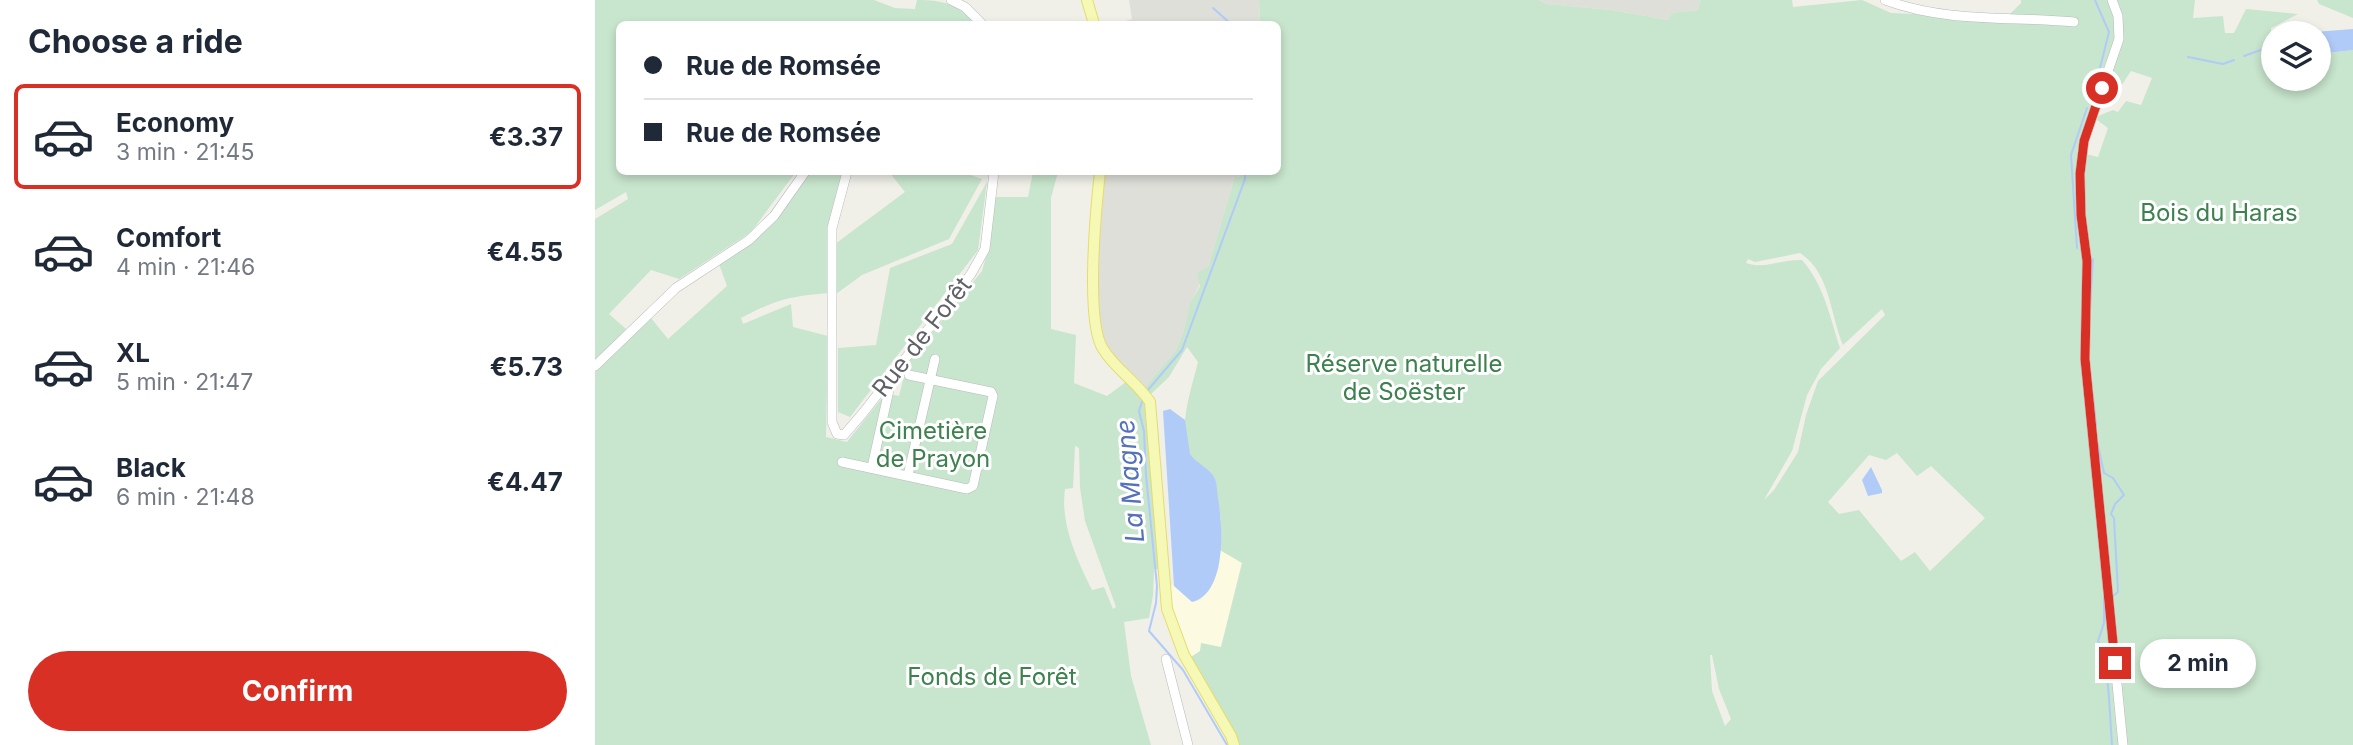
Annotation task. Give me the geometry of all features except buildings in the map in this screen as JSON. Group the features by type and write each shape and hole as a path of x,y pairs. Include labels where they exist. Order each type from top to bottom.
{"main road":[{"path":"1087,0 1093,21"},
{"path":"1100,175 1093,289 1096,332 1103,349 1145,395 1151,407 1167,609 1184,655 1234,745"}],"street":[{"path":"951,0 965,7 979,21"},
{"path":"1885,0 1904,7 1961,18 2074,22"},
{"path":"2112,0 2118,16 2119,38 2084,141 2080,174 2081,215 2087,261 2085,359 2123,745"},
{"path":"595,366 676,288 748,240 773,216 803,175"},
{"name":"Rue de Forêt","path":"846,175 832,228 832,422 837,434 844,435 971,274 985,249 994,175"},
{"path":"908,475 935,359"},
{"path":"872,467 892,375"},
{"path":"842,462 967,489 973,486 993,396 991,392 909,375"},
{"path":"1166,659 1188,745"}],"shaded area":[{"path":"1129,0 1259,0 1260,21 1125,21 1132,19"},
{"path":"1538,0 1700,0 1698,10 1671,13 1669,20 1611,10 1547,4"},
{"path":"1102,175 1240,175 1235,176 1208,267 1190,304 1176,350 1145,387 1104,346 1097,328 1096,247"},
{"path":"1220,550 1242,563 1221,648 1200,651 1191,657 1171,616 1168,584 1192,602 1200,600 1208,592 1219,567"}],"green space":[{"path":"595,0 874,0 895,8 915,9 917,0 927,0 950,5 974,21 616,21 616,175 794,175 751,232 679,279 651,270 609,314 626,329 595,361 595,219 628,199 626,192 595,210"},
{"path":"1259,0 1538,0 1547,4 1611,10 1669,20 1671,13 1698,10 1700,0 1792,0 1793,7 1862,0 1891,13 2006,18 2021,0 2195,0 2193,18 2223,16 2225,33 2234,33 2246,9 2298,14 2284,21 2261,21 2261,91 2331,91 2331,53 2353,50 2353,745 1240,745 1191,657 1200,651 1201,643 1221,647 1242,563 1220,550 1221,519 1214,477 1194,460 1186,444 1185,421 1198,362 1187,347 1169,377 1151,394 1145,387 1176,350 1190,303 1200,286 1197,273 1208,267 1235,176 1281,175 1281,21 1260,21","holes":["2131,71 2152,78 2141,105 2126,101 2118,112 2113,110 2098,116 2097,120 2108,128 2098,157 2077,152 2095,96 2111,101","1800,253 1818,271 1828,294 1843,345 1882,309 1885,315 1818,381 1806,415 1798,452 1774,490 1764,500 1792,451 1807,395 1821,369 1840,348 1821,291 1802,260 1767,265 1746,263 1748,259 1755,262","1897,453 1917,476 1931,466 1985,518 1930,571 1915,552 1901,561 1859,510 1839,514 1828,502 1869,455 1886,460","1712,655 1719,689 1731,719 1725,726 1712,691"]},
{"path":"2317,0 2353,0 2353,18 2319,4"},
{"path":"806,175 842,175 828,233 829,293 783,300 741,318 743,324 791,304 793,327 828,336 826,437 847,442 886,393 899,396 907,364 982,271 990,243 993,197 1028,197 1032,175 1057,175 1051,198 1051,329 1076,335 1074,383 1107,396 1126,382 1145,404 1160,569 1154,569 1149,618 1124,622 1131,676 1151,745 595,745 595,369 651,318 668,339 727,286 719,264 748,246","holes":["1075,446 1079,448 1080,488 1085,521 1116,607 1113,609 1104,587 1092,590 1067,528 1065,489 1073,488"]},
{"path":"891,175 971,175 982,179 949,239 862,275 836,294 835,244 905,192"},
{"path":"987,182 978,250 850,417 838,412 838,348 876,345 890,268 952,244"}],"water":[{"path":"2353,29 2353,50 2331,53 2331,31"},
{"path":"1170,409 1185,420 1190,454 1214,477 1220,510 1221,541 1217,573 1212,586 1203,596 1192,602 1174,586 1163,411"},
{"path":"1871,467 1882,493 1868,496 1862,480"}],"waterway":[{"path":"2095,0 2109,32 2098,76"},
{"name":"La Magne","path":"1213,8 1228,21"},
{"path":"2244,56 2261,50"},
{"path":"2188,57 2223,64 2234,60"},
{"path":"2091,95 2094,88"},
{"path":"2077,248 2071,155 2087,108"},
{"name":"La Magne","path":"1147,391 1182,350 1245,175"},
{"path":"2090,310 2093,259"},
{"path":"2093,396 2096,425"},
{"name":"La Magne","path":"1143,399 1139,411 1144,431 1157,586 1149,631 1183,670 1227,745"},
{"path":"2097,441 2104,473 2113,478 2124,495 2115,504 2111,514 2114,518 2118,592 2113,596"},
{"path":"2104,598 2104,623 2098,641 2107,675 2112,745"}],"route":[{"path":"2102,88 2084,141 2080,174 2081,215 2087,261 2085,359 2115,663"}],"park label":[{"name":"Bois du Haras","path":"2219,213"},
{"name":"Réserve naturelle de Soëster","path":"1404,378"},
{"name":"Cimetière de Prayon","path":"933,445"},
{"name":"Fonds de Forêt","path":"992,677"}]}
